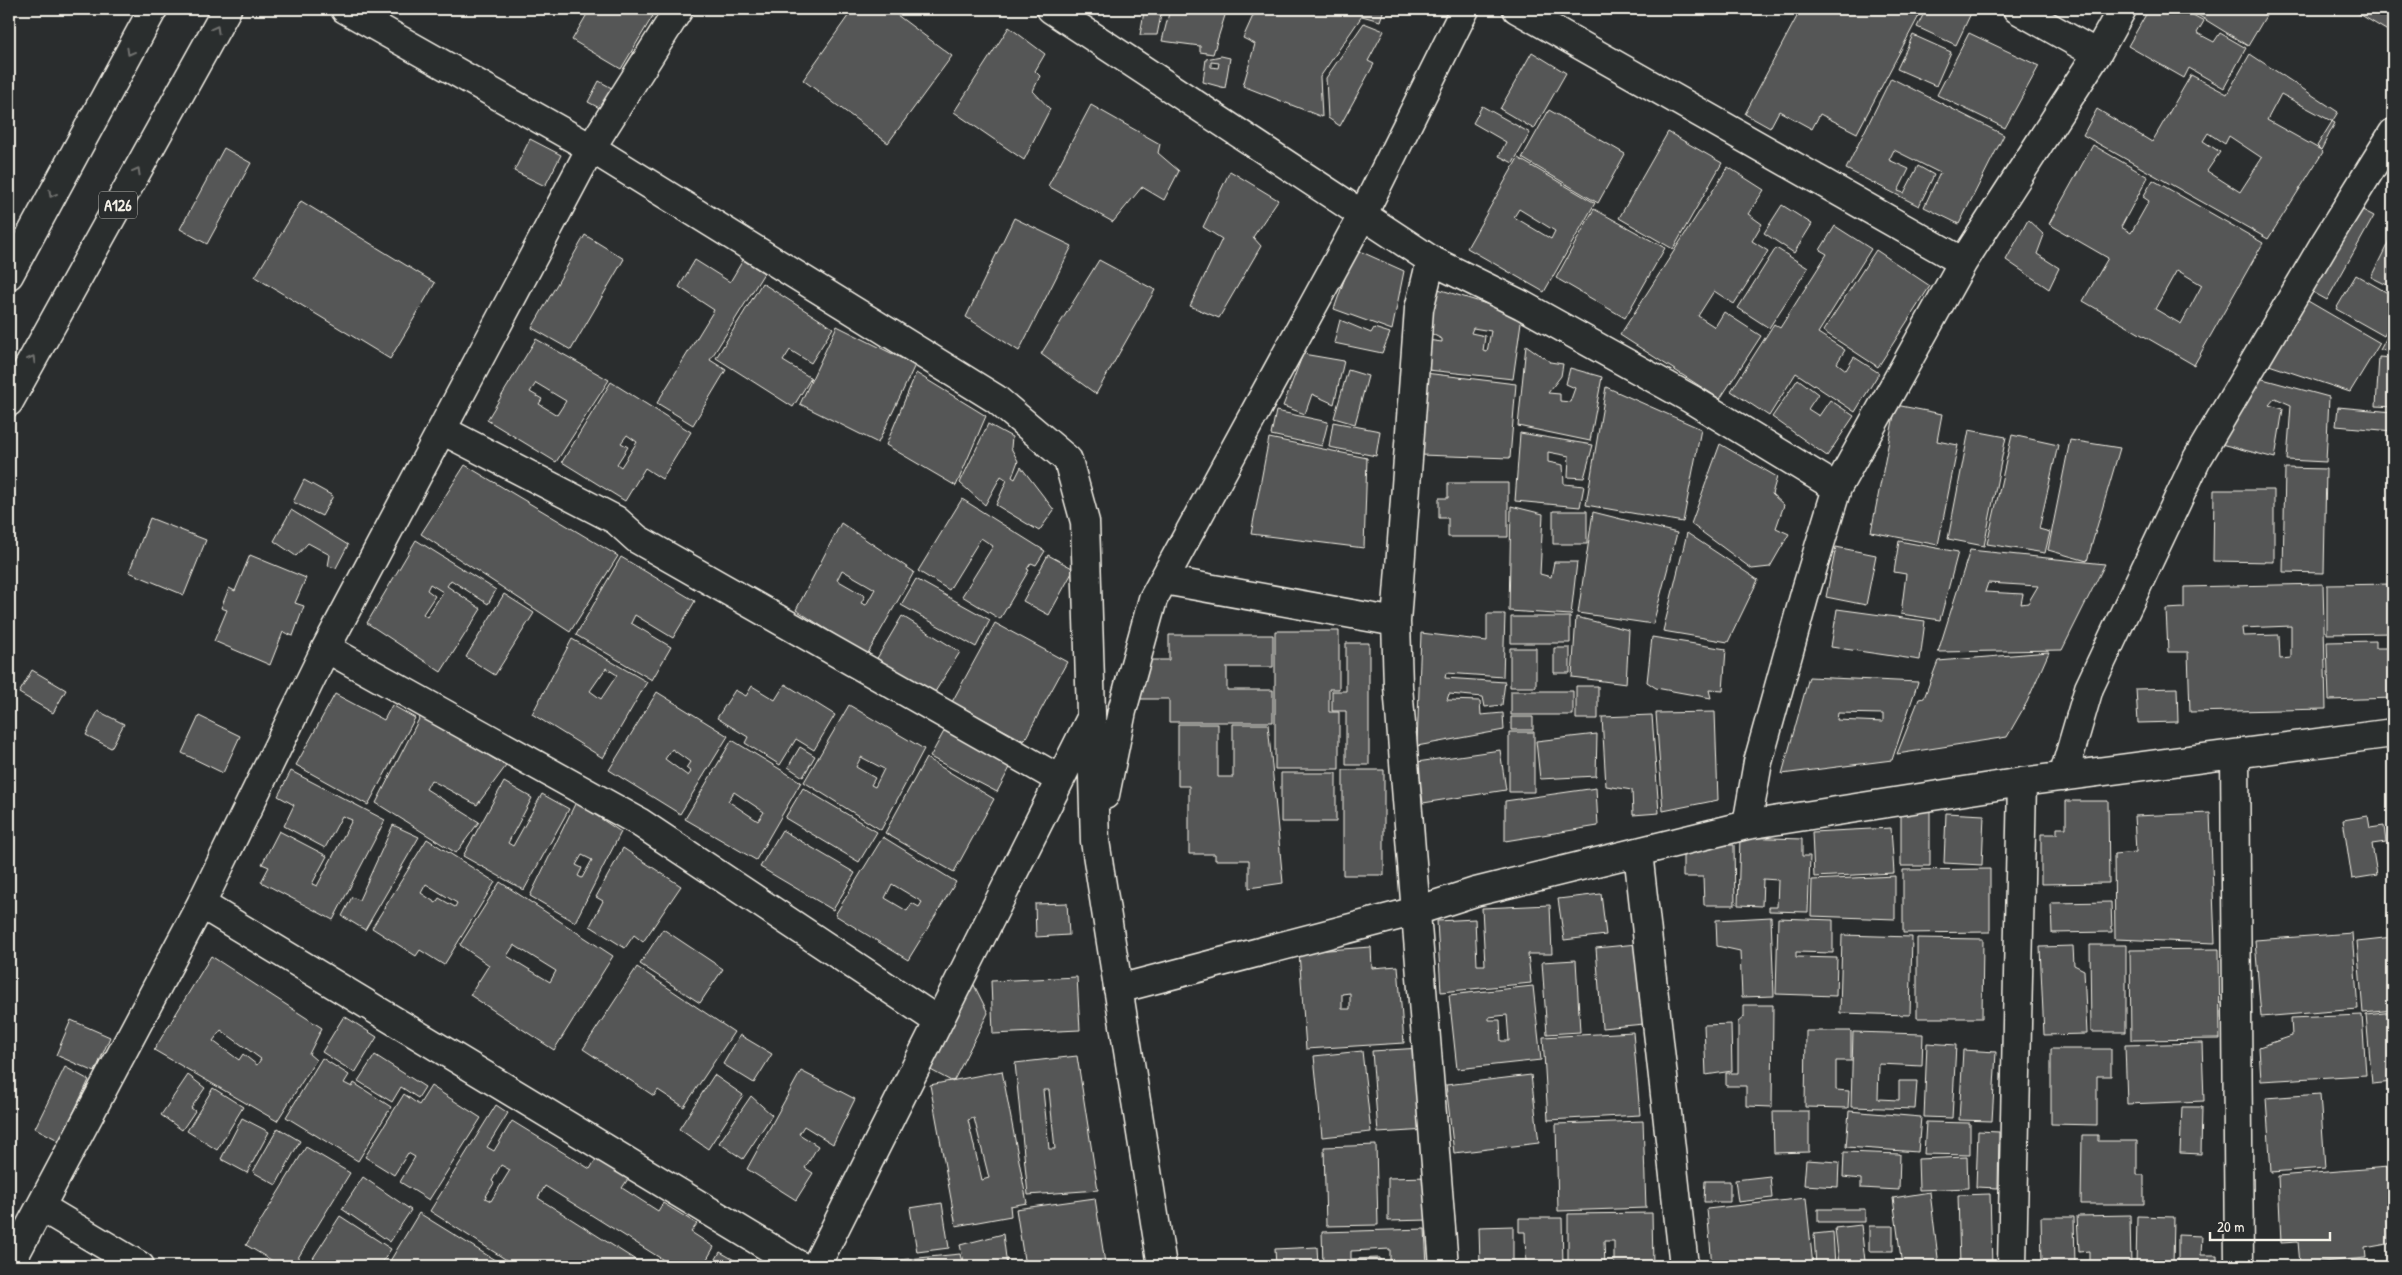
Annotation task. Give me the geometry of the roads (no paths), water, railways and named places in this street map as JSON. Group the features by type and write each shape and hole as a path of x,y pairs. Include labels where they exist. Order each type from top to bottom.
{"main road":[{"path":"9,274 153,9"},
{"name":"A126","path":"9,402 227,9"},
{"path":"344,9 591,148 996,399 1068,460 1085,522 1095,841 1162,1266"},
{"path":"9,1266 124,1045 202,904 326,648 591,148 679,9"},
{"path":"1051,9 1431,260 1522,305 1691,399 1838,488"},
{"path":"1095,841 1122,711 1153,599 1362,216 1465,9"},
{"path":"1517,9 1963,262"},
{"path":"2017,9 2097,54"},
{"path":"1747,825 1758,762 1768,724 1806,590 1838,488 1963,262 2097,54 2122,9"},
{"path":"2063,777 2089,688 2197,459 2322,246 2391,143"},
{"path":"1431,260 1419,309 1396,622 1398,686 1444,1266"},
{"path":"442,430 616,520 637,539 1059,779"},
{"path":"1164,580 1396,622"},
{"path":"326,648 639,822 938,1021"},
{"path":"816,1266 1091,717"},
{"path":"1118,989 1416,911 1475,892 1747,825 2022,782 2393,733"},
{"path":"2236,754 2238,1266"},
{"path":"2012,1266 2022,782"},
{"path":"1638,852 1684,1266"},
{"path":"202,904 800,1266"},
{"path":"41,1207 140,1266"}]}
